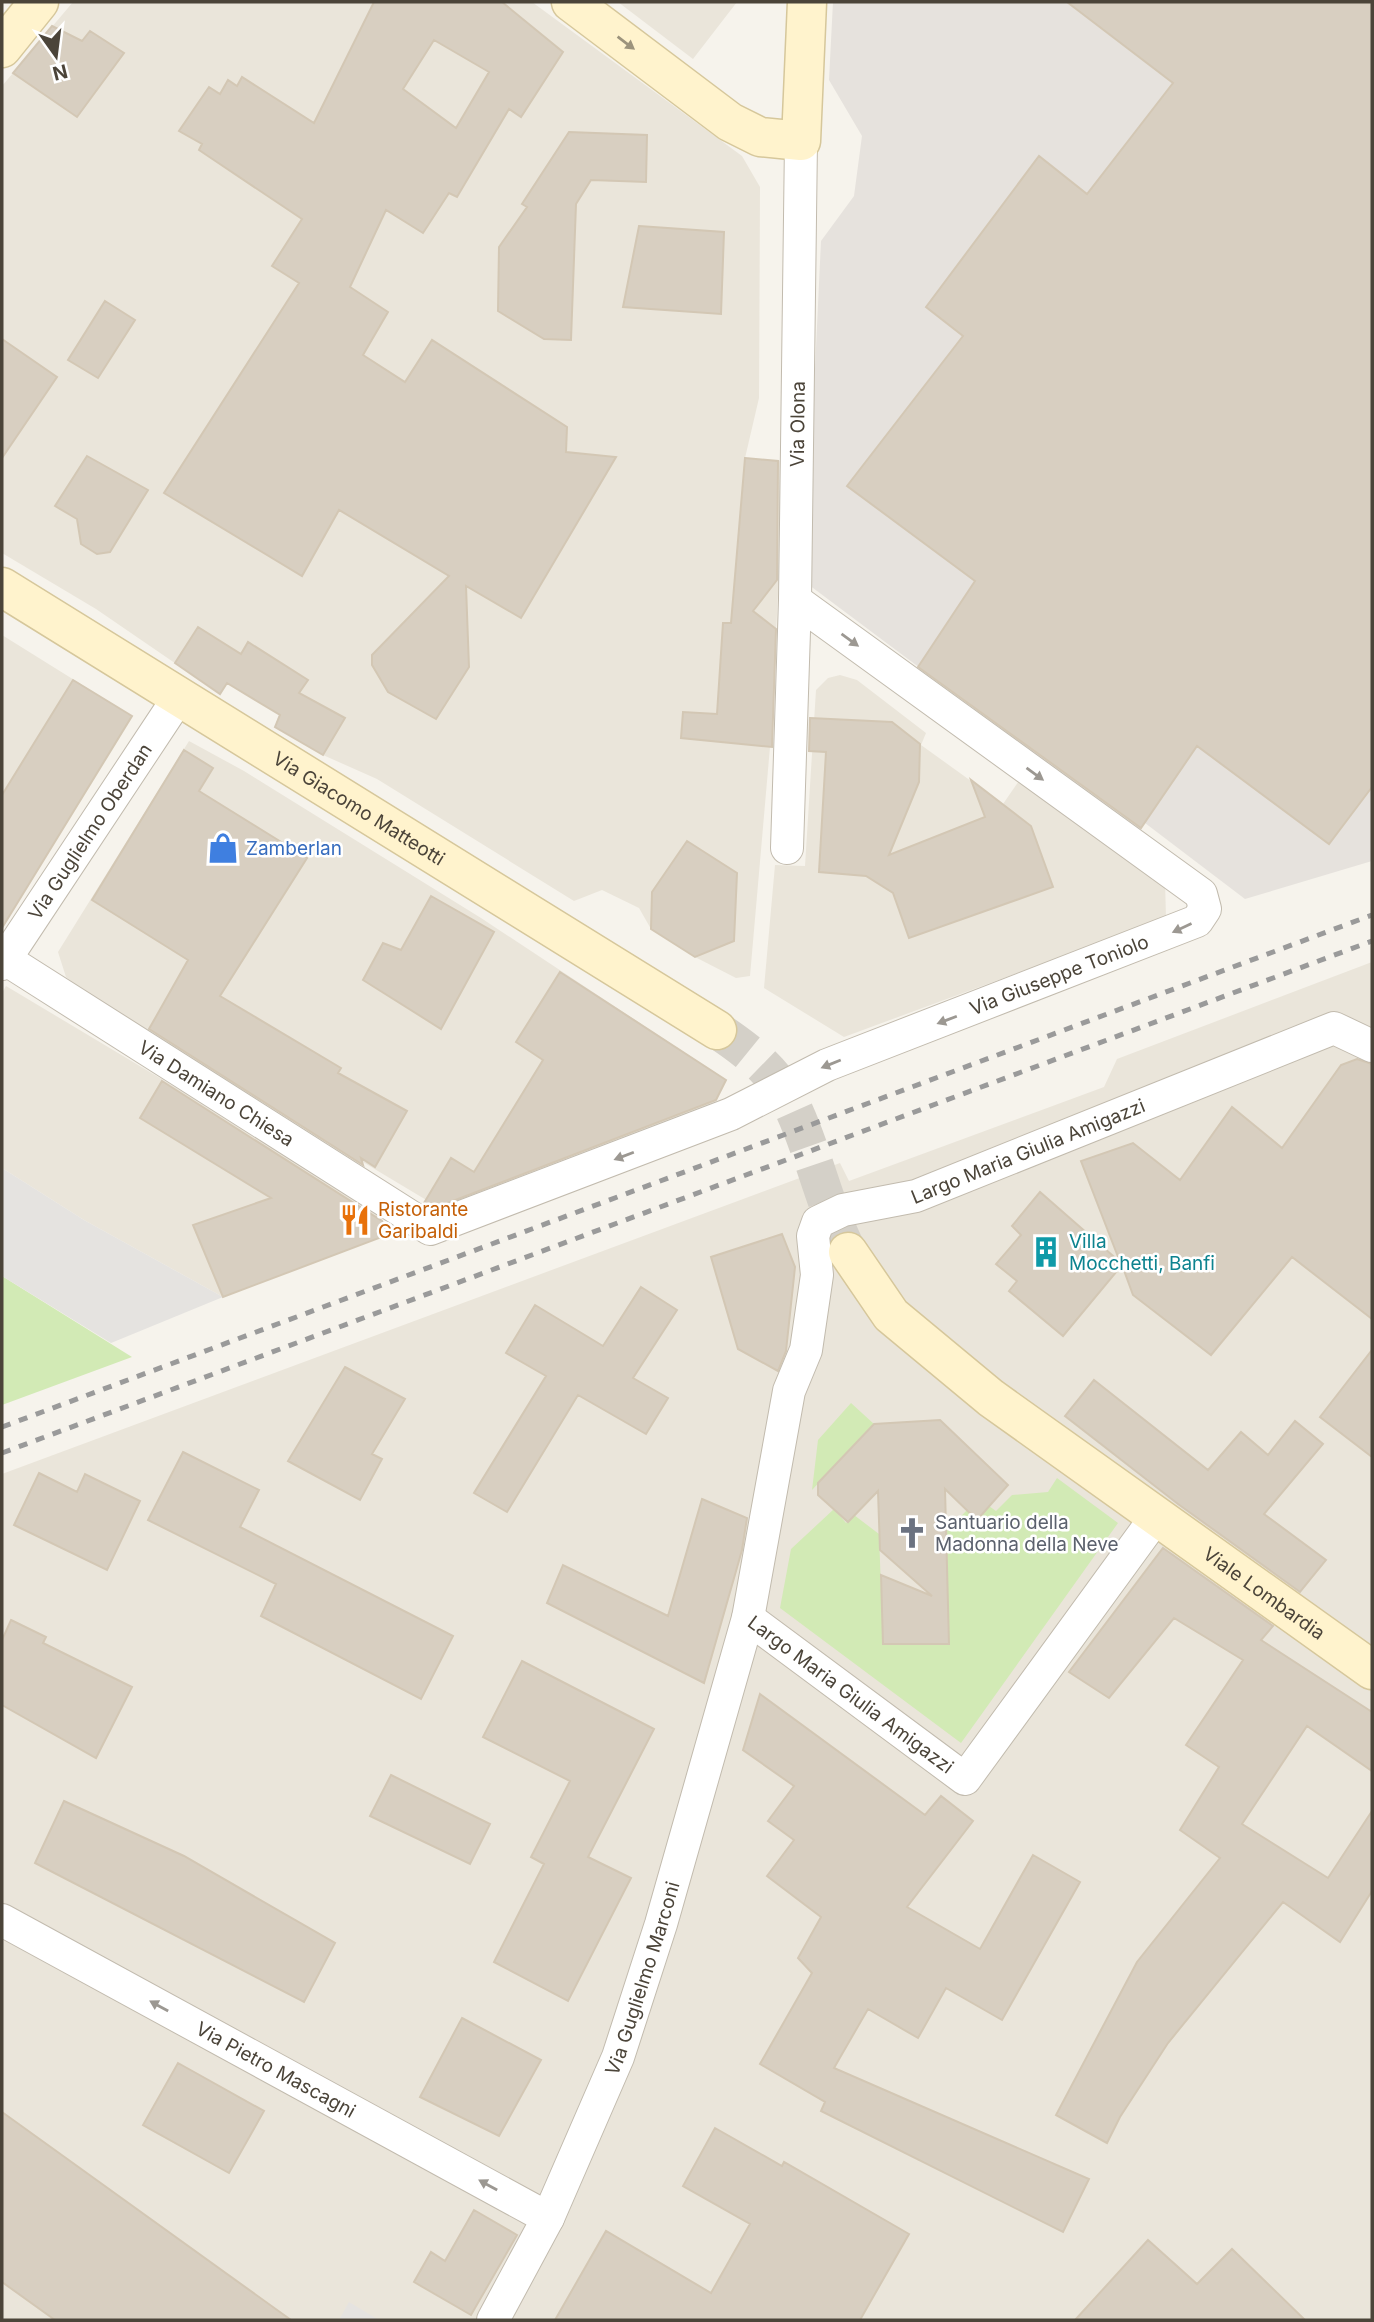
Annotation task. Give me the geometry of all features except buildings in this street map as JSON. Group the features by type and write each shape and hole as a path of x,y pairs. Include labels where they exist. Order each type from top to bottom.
{"street":[{"path":"2,48 39,2"},
{"path":"571,2 730,122 760,137 801,141"},
{"name":"Via Olona","path":"787,848 795,600 801,141 807,2"},
{"name":"Via Giacomo Matteotti","path":"2,587 717,1030"},
{"name":"Via Giuseppe Toniolo","path":"430,1228 731,1115 827,1065 1184,928 1197,921 1205,909 1200,894 795,600"},
{"name":"Via Guglielmo Oberdan","path":"3,960 179,697"},
{"name":"Via Damiano Chiesa","path":"3,960 430,1228"},
{"name":"Largo Maria Giulia Amigazzi","path":"1156,1517 965,1779 748,1618 789,1391 806,1349 817,1275 813,1236 818,1222 843,1210 916,1196 1334,1028 1372,1046"},
{"path":"848,1252 891,1315 991,1398 1156,1517"},
{"name":"Viale Lombardia","path":"1156,1517 1372,1670"},
{"name":"Via Guglielmo Marconi","path":"493,2320 548,2218 618,2057 662,1924 748,1618"},
{"name":"Via Pietro Mascagni","path":"2,1920 548,2218"}],"shaded area":[{"path":"73,2 532,2 742,156 760,187 759,398 745,458 785,461 770,747 750,976 736,978 695,957 651,929 639,908 602,890 574,901 377,779 323,755 275,727 279,714 228,683 220,694 96,609 2,553 2,86"},
{"path":"618,2 737,2 693,59"},
{"path":"833,2 1372,2 1372,861 1245,899 1145,823 1138,831 805,582 821,241 854,196 862,136 829,80"},
{"path":"2,635 132,716 2,928"},
{"path":"840,675 857,680 926,733 921,745 1003,804 1021,778 1165,880 1166,918 844,1037 764,988 775,865 805,866 816,690 828,678"},
{"path":"189,741 244,771 481,918 726,1080 711,1111 443,1210 96,1002 66,977 58,952"},
{"path":"1372,962 1372,2320 2,2320 2,1474 840,1163 849,1181 1104,1087 1117,1059"},
{"path":"6,986 379,1209 387,1235 223,1297 84,1220 2,1168 2,993"},
{"path":"2,1168 84,1220 223,1297 111,1343 2,1276"},
{"path":"349,2302 379,2320 339,2320"}],"green space":[{"path":"2,1276 132,1357 2,1405"},
{"path":"851,1403 874,1424 812,1490 818,1440"},
{"path":"1057,1478 1118,1523 961,1743 780,1608 791,1549 834,1509 846,1523 854,1515 879,1534 883,1644 949,1644 946,1532 967,1510 977,1519 989,1506 996,1511 1012,1495 1048,1492"}],"tunnel":[{"path":"717,1030 760,1063 785,1094 800,1124 832,1216 848,1252"}],"railway":[{"path":"2,1427 1372,915"},
{"path":"2,1453 1372,941"}],"place":[{"name":"Zamberlan","path":"223,848"},
{"name":"Ristorante Garibaldi","path":"355,1220"},
{"name":"Villa Mocchetti, Banfi","path":"1046,1252"},
{"name":"Santuario della Madonna della Neve","path":"912,1533"}]}
